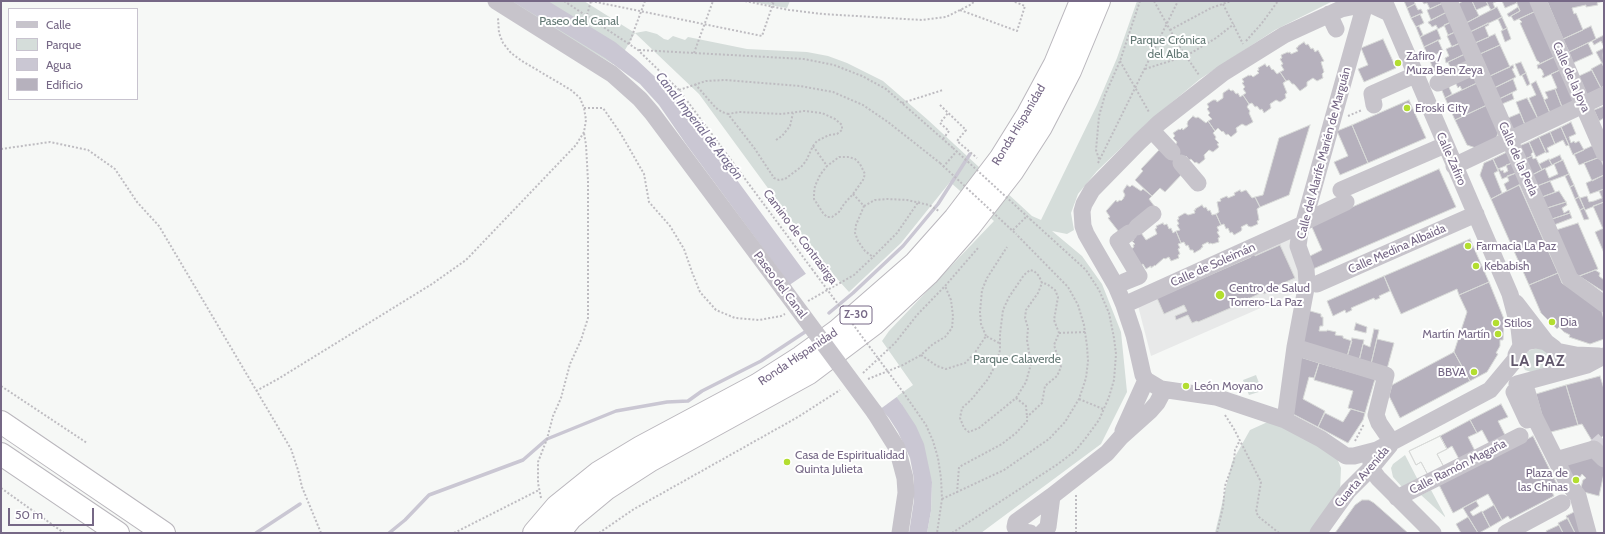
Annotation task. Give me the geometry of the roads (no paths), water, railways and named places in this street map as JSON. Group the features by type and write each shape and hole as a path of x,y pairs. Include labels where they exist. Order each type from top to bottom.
{"highway":[{"name":"Ronda Hispanidad","path":"534,533 557,506 598,473 641,447 757,385 801,357 837,331 915,263 955,218 1000,159 1028,114 1055,64 1081,1"},
{"name":"Ronda Hispanidad","path":"559,533 571,518 606,489 651,460 809,373 874,324 928,274 970,226 1012,172 1041,127 1070,71 1099,1"},
{"path":"1,422 164,533"},
{"path":"1,454 118,533"}],"street":[{"name":"Calle de la Perla","path":"1449,1 1570,279 1604,304"},
{"name":"Calle de la Joya","path":"1538,1 1604,153"},
{"name":"Paseo del Canal","path":"500,4 612,74 640,99 652,113 875,413 897,448 905,478 906,493 900,533"},
{"path":"1336,29 1347,7"},
{"path":"1348,491 1350,475 1346,456 1321,439 1285,420 1249,407 1216,397 1164,390 1152,385 1146,380 1143,375 1144,350 1108,271 1086,234 1083,226 1082,211 1084,204 1092,190 1207,85 1257,51 1290,32 1347,7 1386,7"},
{"name":"Calle del Alarife Marién de Marguán","path":"1285,420 1295,347 1308,283 1306,268 1298,246 1302,224 1325,168 1347,7"},
{"name":"Calle Zafiro","path":"1386,7 1510,294 1519,328 1518,353"},
{"path":"1438,83 1477,65"},
{"path":"1373,99 1415,75"},
{"path":"1454,166 1510,141 1604,95"},
{"path":"1157,131 1176,158 1198,183"},
{"name":"Calle de Soleimán","path":"1124,305 1302,224 1344,193 1445,145"},
{"path":"1124,282 1139,276 1118,241 1153,214"},
{"name":"Calle Medina Albaida","path":"1303,303 1319,289 1476,214"},
{"name":"Calle Zafiro","path":"1510,294 1551,346"},
{"path":"1528,381 1518,370 1518,353 1526,342 1536,340 1583,356 1604,356"},
{"path":"1551,346 1559,367 1554,374"},
{"path":"1295,347 1386,375 1376,415 1392,442"},
{"name":"Cuarta Avenida","path":"1490,390 1518,353"},
{"path":"1528,381 1587,365 1604,356"},
{"path":"1121,437 1146,380"},
{"path":"1528,381 1526,388 1534,416 1566,482 1578,496 1588,533"},
{"name":"Cuarta Avenida","path":"1346,456 1354,456 1377,450 1490,390 1506,388 1528,381"},
{"path":"1030,533 1017,531 1014,527 1016,522 1107,453 1121,437 1150,411 1157,403 1164,390"},
{"path":"1506,533 1561,504 1514,392"},
{"name":"Calle Ramón Magaña","path":"1397,498 1520,436"},
{"name":"Cuarta Avenida","path":"1318,533 1348,491 1371,468 1392,442"},
{"path":"1377,450 1371,457 1371,468 1378,478 1397,498 1433,533"},
{"path":"1556,460 1599,454"},
{"path":"1042,533 1046,531 1048,527 1052,496"}],"water":[{"name":"Canal Imperial de Aragón","path":"512,1 548,1 615,42 636,59 668,89 692,119 901,403 916,426 924,444 932,482 931,511 927,533 909,533 914,500 914,479 910,458 898,432 686,144 659,105 640,84 605,58"}],"waterway":[{"path":"829,313 853,293 903,246 938,204 970,154"},
{"path":"389,533 405,520 429,495 523,460 547,439 616,411 667,402 688,401 702,391 761,361 808,330"},
{"path":"256,533 300,504"}],"tunnel":[{"path":"1594,449 1604,440"}],"place":[{"name":"Zafiro / Muza Ben Zeya","path":"1398,63"},
{"name":"Eroski City","path":"1407,108"},
{"name":"Farmacia La Paz","path":"1468,246"},
{"name":"Kebabish","path":"1476,266"},
{"name":"Centro de Salud Torrero-La Paz","path":"1220,295"},
{"name":"Dia","path":"1552,322"},
{"name":"Stilos","path":"1496,323"},
{"name":"Martín Martín","path":"1498,334"},
{"name":"BBVA","path":"1474,372"},
{"name":"León Moyano","path":"1186,386"},
{"name":"Casa de Espiritualidad Quinta Julieta","path":"787,462"},
{"name":"Plaza de las Chinas","path":"1576,480"}],"district":[{"name":"LA PAZ","path":"1538,361"}],"park label":[{"name":"Parque Crónica del Alba","path":"1168,47"},
{"name":"Parque Calaverde","path":"1017,359"}]}
